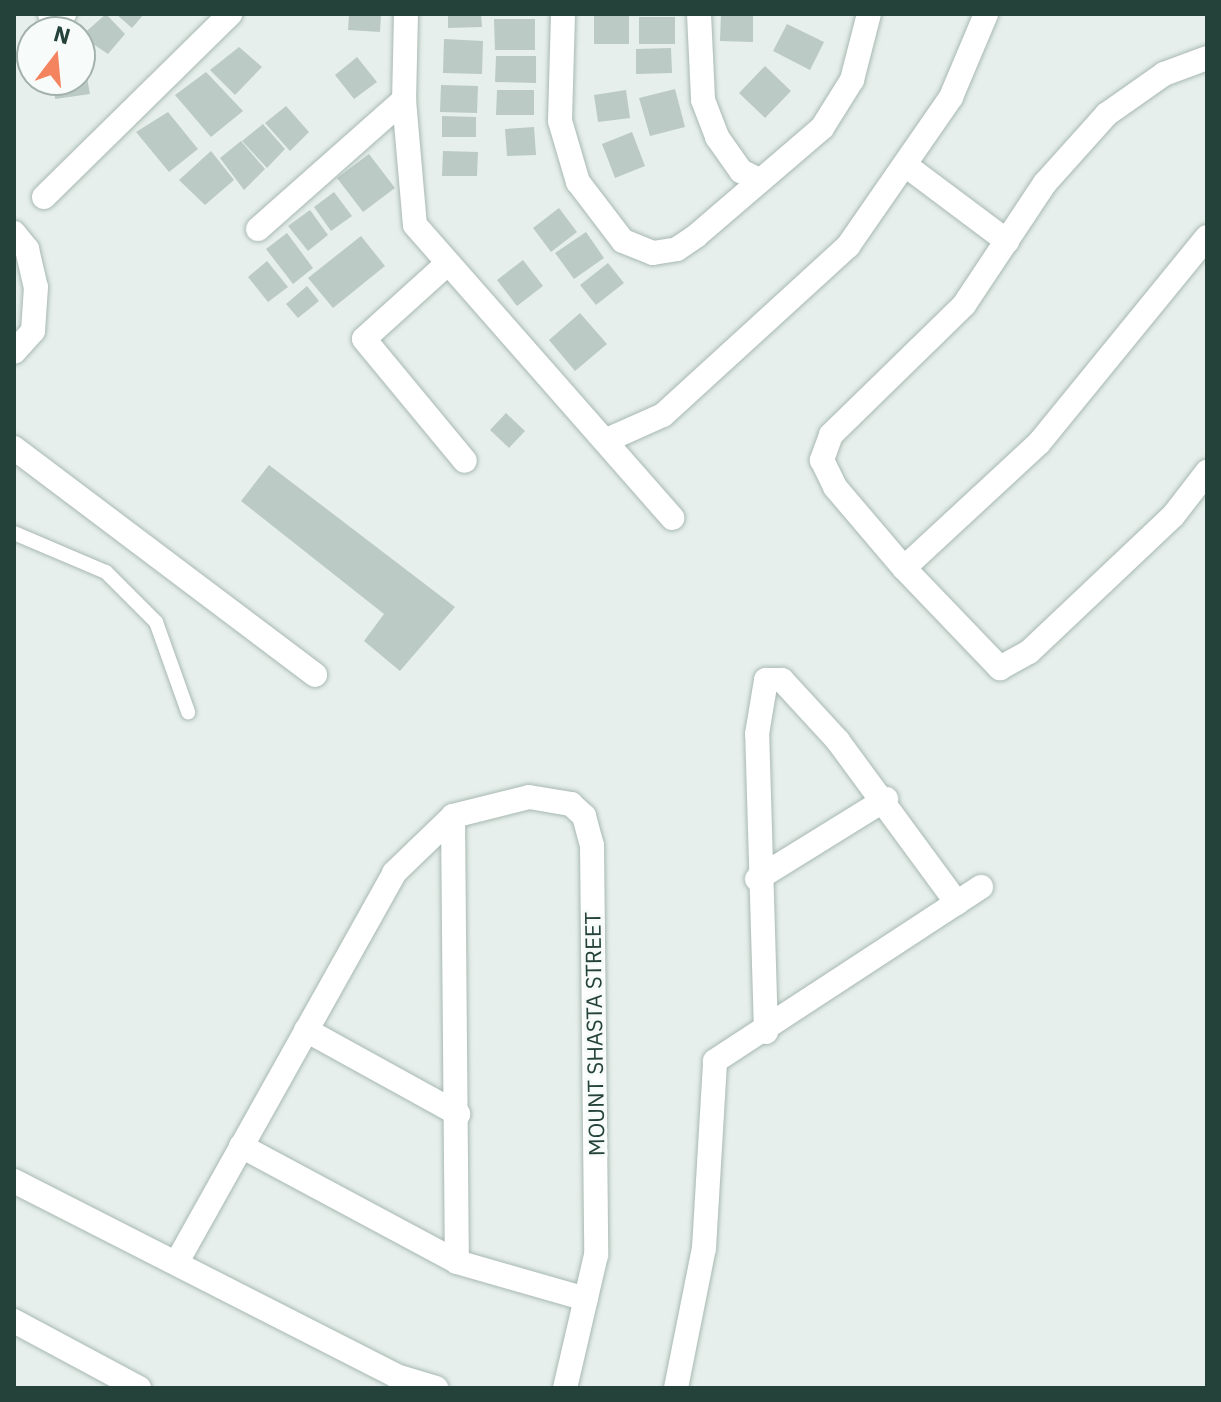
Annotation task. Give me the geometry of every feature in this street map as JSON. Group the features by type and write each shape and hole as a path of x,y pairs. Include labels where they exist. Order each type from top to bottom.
{"street":[{"path":"50,14 59,20 64,14"},
{"path":"44,197 230,14"},
{"path":"406,14 404,100 415,225 607,440 672,518"},
{"path":"563,14 560,121 578,182 623,241 642,252 677,249 757,179 822,128 852,80 869,14"},
{"path":"699,14 703,100 717,137 741,171 757,179"},
{"path":"607,440 663,415 726,363 848,246 908,167 951,97 986,14"},
{"path":"1207,58 1164,74 1107,114 1045,183 964,305 831,435 822,460 835,487 904,568 1000,668 1029,652 1173,516 1207,472"},
{"path":"258,229 404,100"},
{"path":"908,167 1007,241"},
{"path":"904,568 1039,443 1207,237"},
{"path":"14,352 33,331 36,287 20,241"},
{"path":"448,263 364,339 465,461"},
{"path":"14,448 315,675"},
{"path":"766,1032 757,879 757,734 766,680 782,680 886,799 957,903"},
{"name":"MOUNT SHASTA STREET","path":"453,816 529,797 571,804 584,816 592,845 596,1255 565,1388"},
{"path":"757,879 886,799"},
{"path":"177,1262 394,873 453,816"},
{"path":"453,816 457,1262"},
{"path":"676,1388 704,1248 715,1061 766,1032 981,887"},
{"path":"306,1030 458,1114"},
{"path":"241,1146 457,1262 586,1299"},
{"path":"14,1181 396,1376 436,1388"},
{"path":"14,1321 139,1388"}],"lane":[{"path":"14,533 106,572 156,622 188,712"}],"building":[{"path":"106,14 125,34 108,54 96,46 96,23"},
{"path":"116,14 144,14 132,28"},
{"path":"349,14 381,14 380,32 348,30"},
{"path":"448,14 481,14 482,27 448,28"},
{"path":"721,14 753,14 753,42 720,41"},
{"path":"594,16 629,16 629,44 594,44"},
{"path":"639,17 675,17 675,44 639,44"},
{"path":"494,19 535,19 535,50 495,50"},
{"path":"787,24 824,42 810,70 773,51"},
{"path":"444,39 483,41 482,74 443,73"},
{"path":"239,47 262,67 235,95 210,70"},
{"path":"671,48 672,73 636,74 636,49"},
{"path":"496,56 536,56 536,83 495,82"},
{"path":"357,57 377,82 354,99 335,75"},
{"path":"765,66 791,91 765,118 739,93"},
{"path":"206,72 243,111 211,137 175,95"},
{"path":"441,85 478,86 477,113 440,112"},
{"path":"675,89 685,127 650,136 639,98"},
{"path":"497,90 534,90 534,115 496,115"},
{"path":"626,90 630,118 598,122 594,95"},
{"path":"286,106 309,132 290,151 265,123"},
{"path":"168,112 198,149 169,172 136,132"},
{"path":"442,116 476,117 476,137 442,137"},
{"path":"263,124 285,149 267,168 242,141"},
{"path":"534,127 536,155 507,156 505,129"},
{"path":"632,132 645,166 615,178 602,144"},
{"path":"241,141 265,169 244,190 220,158"},
{"path":"211,151 234,180 205,205 179,180"},
{"path":"443,151 478,152 477,176 442,176"},
{"path":"369,154 395,188 363,212 337,178"},
{"path":"334,192 352,216 331,231 314,207"},
{"path":"559,208 577,232 551,252 533,228"},
{"path":"310,210 328,235 308,251 288,226"},
{"path":"586,232 604,258 574,279 555,253"},
{"path":"287,233 313,268 293,284 266,249"},
{"path":"361,236 385,266 333,308 308,278"},
{"path":"523,260 543,286 517,306 497,280"},
{"path":"267,261 288,287 268,302 248,277"},
{"path":"608,263 624,283 596,305 580,285"},
{"path":"307,286 319,301 298,318 286,304"},
{"path":"580,313 607,344 575,371 549,340"},
{"path":"506,413 525,431 509,448 490,430"},
{"path":"269,465 455,607 400,671 364,641 384,614 241,501"}]}
